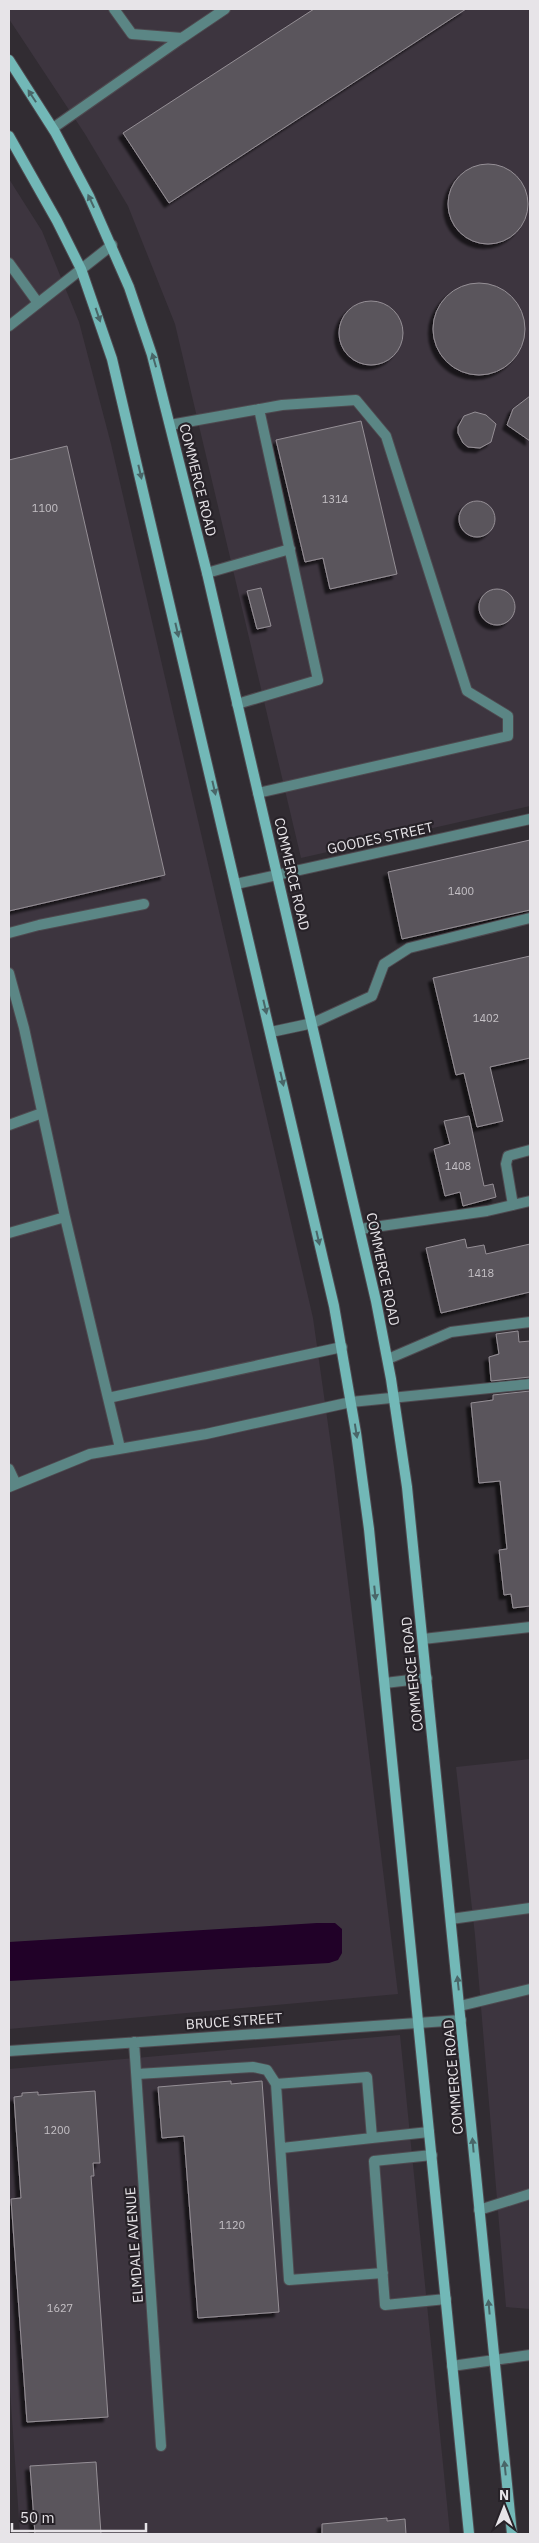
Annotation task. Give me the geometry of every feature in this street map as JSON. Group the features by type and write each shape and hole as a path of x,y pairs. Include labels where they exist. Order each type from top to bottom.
{"main road":[{"name":"COMMERCE ROAD","path":"9,60 53,128 81,179 112,245 142,321 170,425 278,875 360,1229 388,1359 407,1487 512,2534"},
{"name":"COMMERCE ROAD","path":"9,136 57,221 81,269 120,390 271,1032 342,1347 369,1529 469,2534"}],"street":[{"path":"114,9 132,34 182,38"},
{"path":"53,128 225,9"},
{"path":"9,326 112,245"},
{"path":"9,263 38,303"},
{"path":"170,425 282,404 356,400 386,436 467,691 508,716 508,736 258,793"},
{"path":"237,704 318,680 259,409"},
{"path":"206,573 290,549"},
{"name":"GOODES STREET","path":"236,884 530,819"},
{"path":"9,933 39,924 144,904"},
{"path":"271,1032 313,1023 372,996 384,964 409,948 530,918"},
{"path":"9,973 120,1448"},
{"path":"9,1125 42,1113"},
{"path":"513,1205 506,1164 508,1156 530,1150"},
{"path":"360,1229 488,1211 530,1201"},
{"path":"9,1233 65,1217"},
{"path":"388,1359 451,1332 530,1322"},
{"path":"108,1398 342,1347"},
{"path":"9,1469 12,1486 90,1454 206,1434 351,1402 394,1396 530,1384"},
{"path":"422,1639 530,1627"},
{"path":"384,1683 426,1678"},
{"path":"451,1919 530,1908"},
{"path":"460,2006 530,1989"},
{"name":"BRUCE STREET","path":"9,2051 461,2020"},
{"name":"ELMDALE AVENUE","path":"134,2042 161,2446"},
{"path":"137,2074 253,2067 268,2070 276,2084 282,2148 289,2280 383,2273"},
{"path":"276,2084 367,2077 372,2138"},
{"path":"282,2148 429,2132"},
{"path":"432,2156 374,2161 385,2305 446,2300"},
{"path":"479,2210 530,2194"},
{"path":"452,2366 530,2355"}],"shaded area":[{"path":"9,9 530,9 530,806 301,858 175,324 128,206 85,134 9,19"},
{"path":"9,179 42,231 79,322 111,444 313,1318 334,1467 398,1994 9,2029"},
{"path":"530,1759 530,2309 506,2307 475,1935 456,1767"},
{"path":"335,1923 342,1929 342,1953 338,1960 329,1963 9,1981 9,1942"},
{"path":"400,2035 450,2534 20,2534 9,2375 9,2069"}],"building":[{"path":"314,9 466,9 169,203 123,133"},
{"path":"480,164 496,164 517,175 528,196 528,212 517,233 496,244 480,244 466,238 454,226 448,212 448,196 454,182 466,170"},
{"path":"470,283 488,283 505,290 518,303 525,320 525,338 518,355 505,368 488,375 470,375 453,368 440,355 433,338 433,320 440,303 453,290"},
{"path":"365,301 377,301 394,310 401,321 403,333 401,345 394,356 377,365 365,365 353,360 344,351 339,339 339,327 344,315 353,306"},
{"path":"530,396 530,441 507,425 513,409"},
{"path":"475,412 486,415 496,424 491,442 480,448 468,447 463,443 458,433 458,427 464,416"},
{"path":"361,421 397,574 330,589 323,558 305,562 276,440"},
{"path":"67,446 165,875 9,911 9,460"},
{"path":"477,501 490,506 495,519 490,532 477,537 464,532 459,519 464,506"},
{"path":"261,588 271,626 257,629 247,591"},
{"path":"497,589 504,590 510,594 514,600 514,614 510,620 504,624 497,625 490,624 484,620 480,614 479,607 480,600 484,594 490,590"},
{"path":"530,840 530,910 402,939 388,872"},
{"path":"530,956 530,1058 490,1067 503,1121 477,1127 464,1073 456,1075 433,978"},
{"path":"469,1116 484,1186 493,1184 496,1197 463,1206 460,1192 445,1196 434,1149 450,1144 444,1121"},
{"path":"465,1239 467,1248 484,1245 486,1254 530,1244 530,1292 441,1313 426,1248"},
{"path":"518,1331 519,1342 530,1341 530,1377 491,1381 489,1357 499,1354 496,1334"},
{"path":"530,1391 530,1606 513,1608 511,1594 504,1595 499,1550 507,1549 500,1481 479,1483 471,1403 493,1400 493,1395"},
{"path":"231,2081 231,2084 262,2081 279,2312 198,2318 184,2136 162,2138 158,2087"},
{"path":"95,2091 100,2163 93,2163 94,2176 91,2176 108,2417 27,2422 11,2199 21,2198 14,2097 22,2096 22,2093 38,2092 38,2095"},
{"path":"96,2462 101,2534 35,2534 30,2466"},
{"path":"387,2518 387,2521 405,2519 406,2534 322,2534 322,2524"}]}
